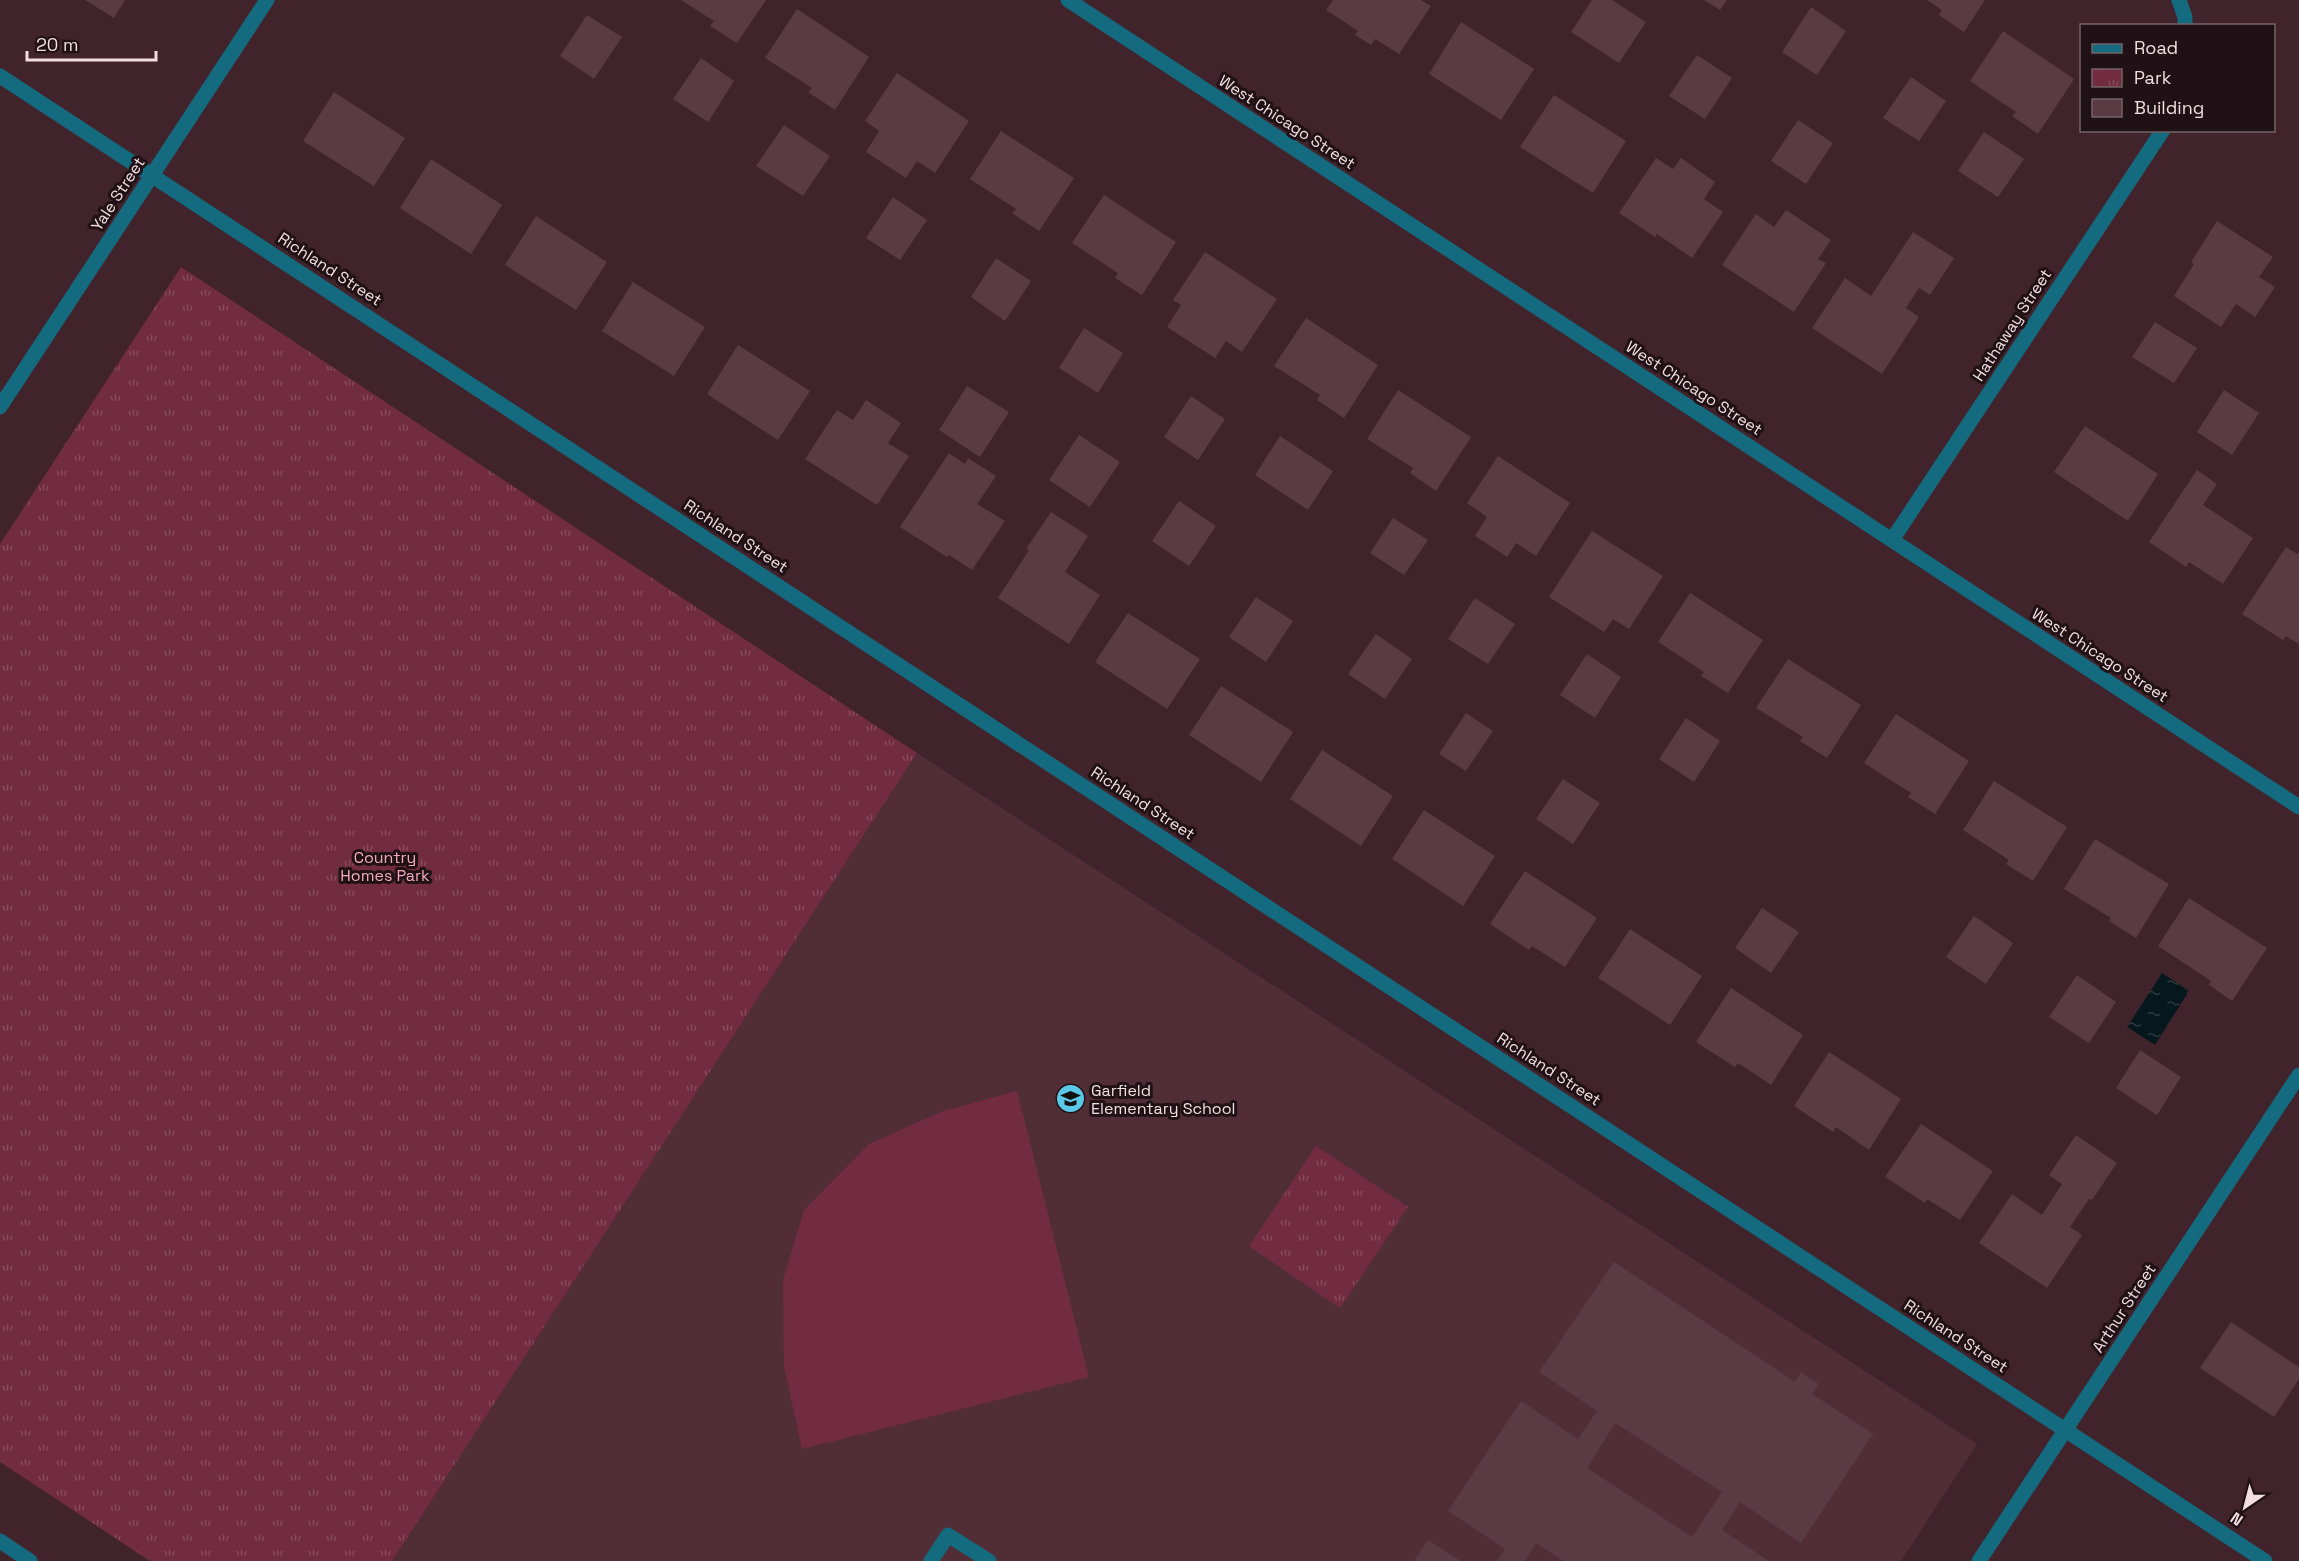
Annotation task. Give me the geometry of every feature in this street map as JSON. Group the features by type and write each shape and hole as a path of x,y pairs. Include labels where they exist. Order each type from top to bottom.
{"street":[{"name":"Yale Street","path":"0,407 267,0"},
{"name":"West Chicago Street","path":"1068,0 2299,807"},
{"path":"2179,0 2185,24"},
{"name":"Richland Street","path":"0,76 153,174 2265,1561"},
{"name":"Hathaway Street","path":"1892,540 2162,132"},
{"name":"Arthur Street","path":"1979,1561 2299,1075"},
{"path":"931,1561 948,1535 989,1561"},
{"path":"0,1541 30,1561"}],"shaded area":[{"name":"Garfield Elementary School","path":"917,753 1977,1444 1901,1561 392,1561"}],"green space":[{"name":"Country Homes Park","path":"181,267 917,753 392,1561 150,1561 0,1462 0,544"},
{"path":"1017,1091 1089,1377 802,1449 784,1367 783,1280 804,1210 869,1144 943,1111"},
{"path":"1316,1146 1408,1207 1340,1308 1249,1246"}],"water":[{"path":"2162,973 2189,991 2155,1045 2127,1027"}],"building":[{"path":"85,0 125,0 114,18"},
{"path":"681,0 766,0 737,43 710,26 714,21"},
{"path":"1333,0 1421,0 1431,6 1399,54 1375,39 1371,45 1355,35 1358,31 1326,10"},
{"path":"1592,0 1612,0 1646,22 1619,63 1571,32"},
{"path":"1704,0 1727,0 1720,10"},
{"path":"1927,0 1985,0 1964,32 1939,15 1942,10"},
{"path":"1811,7 1846,31 1817,75 1782,52"},
{"path":"797,9 869,57 835,110 808,92 812,88 765,58"},
{"path":"587,15 622,37 594,79 560,56"},
{"path":"1461,22 1534,69 1501,120 1429,74"},
{"path":"2003,31 2074,79 2038,134 2012,116 2016,112 1970,81"},
{"path":"1697,55 1732,78 1705,119 1669,96"},
{"path":"701,58 734,81 708,122 673,99"},
{"path":"897,73 969,121 935,173 917,161 906,178 866,152 879,131 865,121"},
{"path":"1911,77 1946,101 1919,141 1883,118"},
{"path":"334,92 405,138 374,186 303,141"},
{"path":"1554,95 1626,141 1593,193 1520,147"},
{"path":"1798,120 1833,143 1806,184 1771,161"},
{"path":"784,125 830,156 803,196 756,166"},
{"path":"1001,131 1074,178 1039,231 1012,213 1016,209 970,179"},
{"path":"1984,132 2024,159 1998,197 1958,171"},
{"path":"1656,158 1673,169 1681,158 1715,182 1704,199 1723,212 1692,258 1657,234 1655,237 1619,213"},
{"path":"431,159 502,205 471,254 400,208"},
{"path":"1104,195 1176,242 1142,295 1115,278 1118,273 1072,243"},
{"path":"893,197 927,220 900,260 866,238"},
{"path":"1786,210 1831,240 1818,259 1826,263 1794,312 1722,265 1756,214 1774,227"},
{"path":"536,216 607,262 576,310 505,265"},
{"path":"2217,221 2273,257 2259,277 2275,287 2255,317 2236,304 2221,327 2174,296 2194,264 2191,262"},
{"path":"1913,232 1954,258 1930,295 1919,288 1906,308 1919,317 1882,374 1812,328 1845,278 1871,296"},
{"path":"1205,252 1277,299 1242,352 1226,341 1215,358 1167,327 1181,305 1173,300"},
{"path":"996,258 1031,281 1005,321 971,297"},
{"path":"633,282 705,327 674,376 602,331"},
{"path":"1306,318 1378,365 1344,418 1317,400 1320,395 1274,366"},
{"path":"2155,322 2197,348 2174,383 2132,357"},
{"path":"1084,328 1123,353 1098,393 1059,368"},
{"path":"738,345 810,391 778,440 707,394"},
{"path":"967,386 1009,412 980,457 939,430"},
{"path":"1398,390 1471,437 1436,491 1410,473 1413,468 1367,439"},
{"path":"2224,390 2259,413 2232,455 2197,432"},
{"path":"1191,396 1225,419 1198,460 1164,437"},
{"path":"866,400 901,423 888,443 909,456 877,505 805,459 837,410 853,420"},
{"path":"2085,426 2158,474 2128,521 2054,472"},
{"path":"1079,435 1120,462 1090,507 1049,480"},
{"path":"1280,436 1333,471 1308,510 1255,475"},
{"path":"949,453 965,464 968,458 996,476 977,504 1005,521 972,570 900,527"},
{"path":"1498,456 1570,503 1536,556 1516,543 1507,557 1475,536 1487,517 1467,503"},
{"path":"2197,470 2217,484 2203,505 2253,538 2223,584 2189,562 2186,567 2149,542"},
{"path":"1179,501 1216,526 1189,566 1152,541"},
{"path":"1051,512 1088,536 1065,572 1100,595 1069,644 998,598 1029,550 1026,549"},
{"path":"1393,518 1428,540 1404,575 1370,553"},
{"path":"1592,531 1663,576 1629,629 1613,619 1604,632 1549,597"},
{"path":"2286,547 2297,554 2299,551 2299,644 2286,636 2283,640 2242,614"},
{"path":"1690,593 1763,640 1728,693 1701,676 1704,672 1658,642"},
{"path":"1256,597 1293,621 1266,662 1229,637"},
{"path":"1475,598 1515,624 1488,664 1448,639"},
{"path":"1128,613 1200,659 1167,709 1095,662"},
{"path":"1376,634 1412,659 1385,699 1348,674"},
{"path":"1587,654 1621,677 1595,718 1560,695"},
{"path":"1788,659 1861,705 1827,758 1800,741 1803,737 1756,708"},
{"path":"1221,686 1293,732 1261,782 1189,735"},
{"path":"1466,713 1493,731 1466,771 1439,754"},
{"path":"1896,714 1969,761 1935,814 1908,797 1911,793 1864,763"},
{"path":"1686,718 1720,741 1694,782 1659,759"},
{"path":"1322,750 1393,796 1361,846 1290,799"},
{"path":"1563,779 1600,803 1573,844 1536,819"},
{"path":"1994,781 2067,827 2033,881 2006,864 2009,860 1963,830"},
{"path":"1424,810 1495,856 1463,906 1392,859"},
{"path":"2095,839 2169,884 2136,938 2109,921 2111,918 2064,889"},
{"path":"1525,871 1597,918 1565,967 1532,946 1529,950 1490,924"},
{"path":"2189,898 2267,948 2232,1001 2209,985 2211,981 2158,946"},
{"path":"1762,908 1799,932 1771,973 1735,948"},
{"path":"1974,916 2013,943 1986,984 1946,957"},
{"path":"1630,929 1702,976 1670,1025 1598,978"},
{"path":"2077,975 2116,1002 2089,1043 2049,1017"},
{"path":"1731,988 1803,1035 1771,1085 1738,1063 1735,1067 1696,1042"},
{"path":"2140,1050 2181,1077 2157,1115 2116,1088"},
{"path":"1829,1052 1901,1099 1869,1150 1836,1127 1833,1132 1794,1106"},
{"path":"1921,1124 1993,1171 1960,1220 1927,1199 1925,1203 1885,1177"},
{"path":"2076,1135 2117,1163 2070,1227 2082,1235 2047,1288 1979,1243 2012,1194 2042,1215 2062,1184 2049,1175"},
{"path":"1614,1262 1795,1382 1801,1372 1819,1384 1812,1394 1873,1434 1801,1543 1740,1502 1722,1530 1769,1561 1563,1561 1536,1543 1525,1561 1497,1561 1505,1549 1448,1511 1521,1401 1578,1439 1597,1411 1539,1372","holes":["1615,1423 1722,1492 1692,1537 1587,1468"]},
{"path":"2231,1322 2299,1367 2299,1379 2274,1417 2200,1368"},
{"path":"1428,1540 1461,1561 1414,1561"}],"place":[{"name":"Garfield Elementary School","path":"1070,1099"}]}
